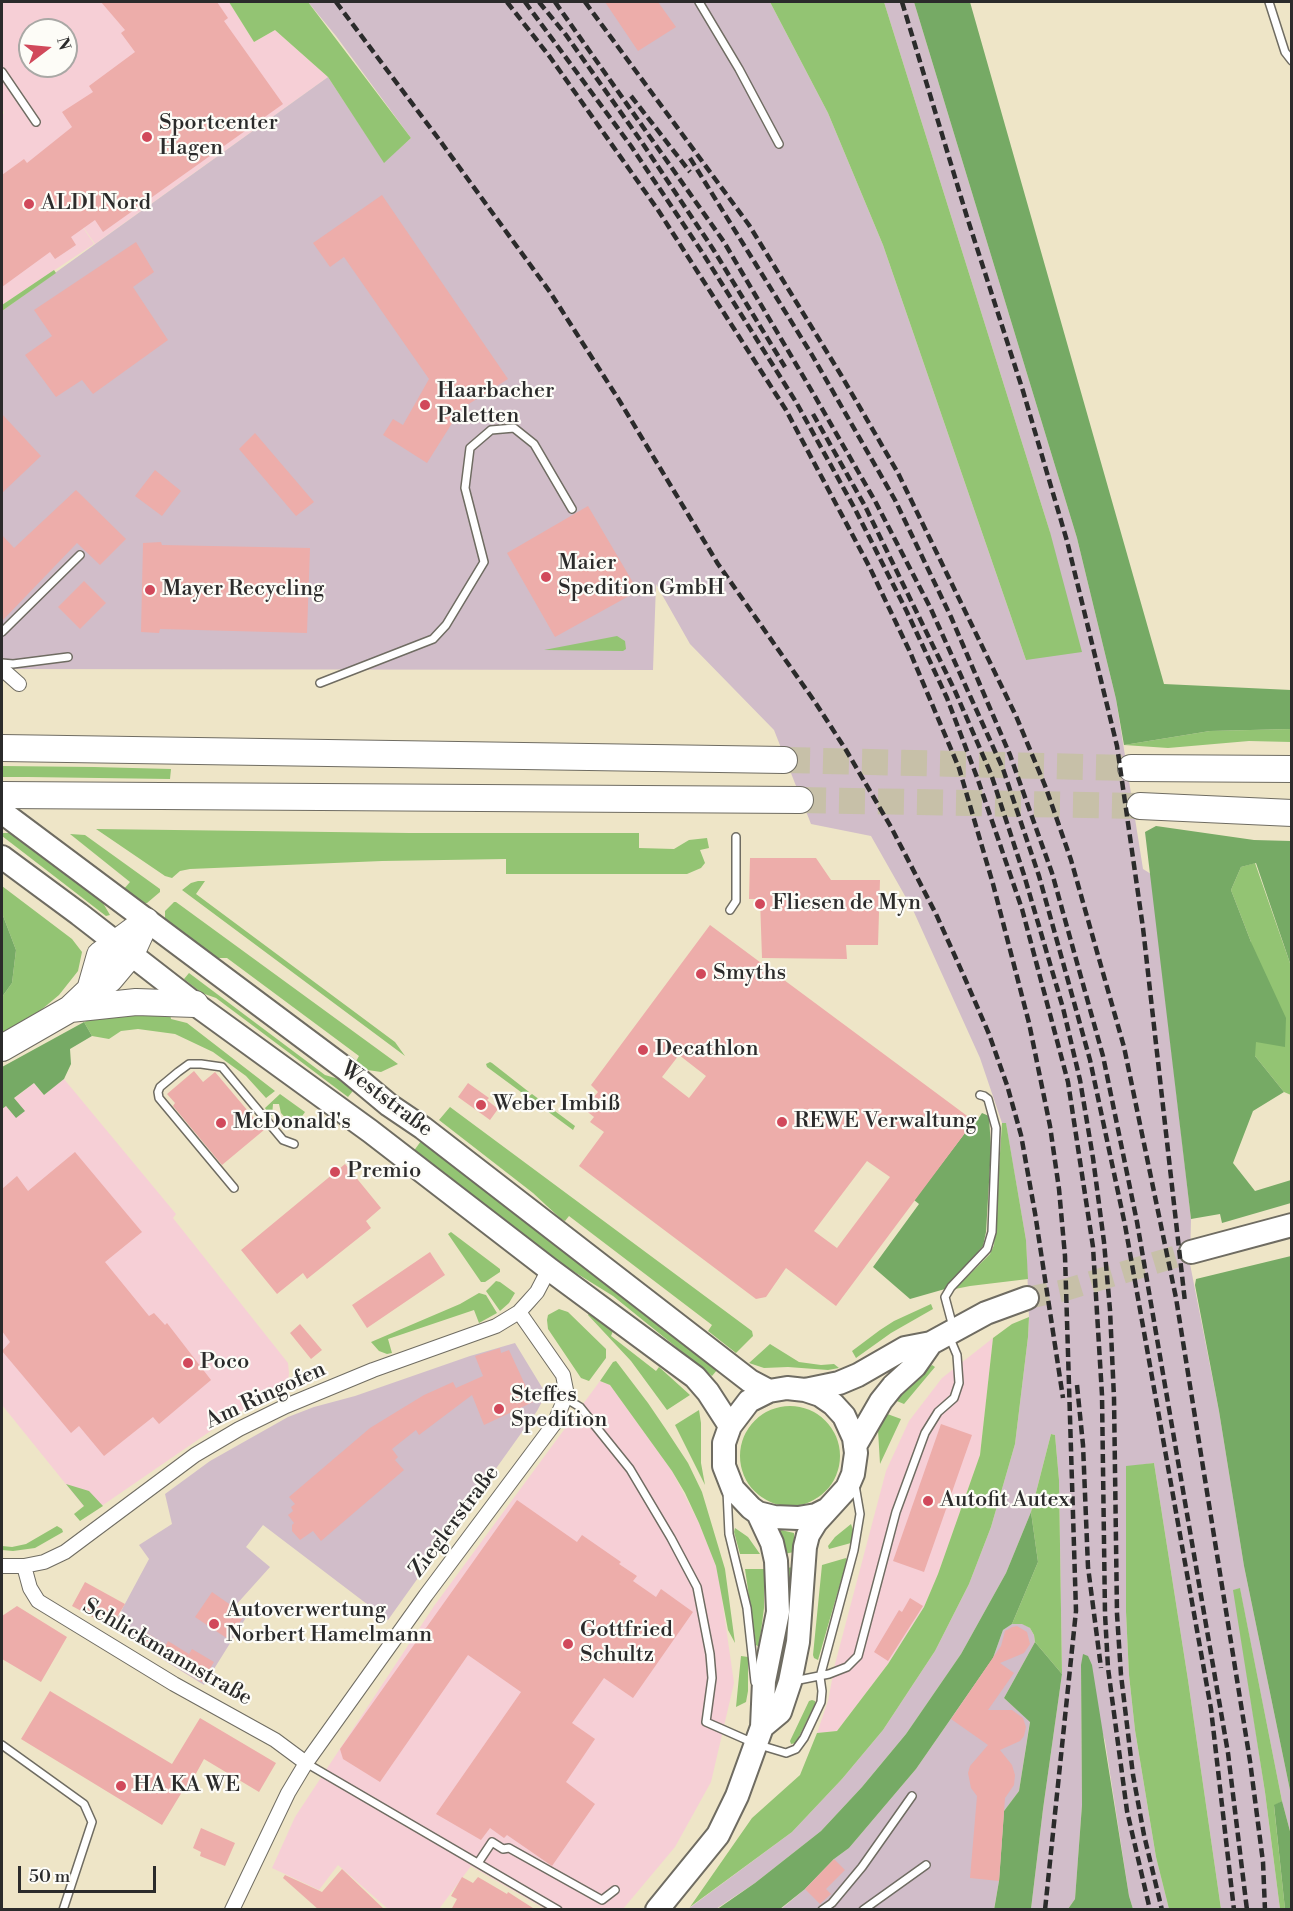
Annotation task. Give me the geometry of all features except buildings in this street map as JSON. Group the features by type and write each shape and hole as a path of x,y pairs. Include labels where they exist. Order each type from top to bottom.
{"highway":[{"path":"2,748 784,760"},
{"path":"1131,768 1292,769"},
{"path":"2,795 800,800"},
{"path":"1140,806 1292,813"},
{"path":"2,1048 70,1009 90,990 110,979 123,948 146,921"},
{"path":"70,1009 136,1002 195,1004"}],"main road":[{"name":"Weststraße","path":"2,812 423,1128 750,1381 769,1391"},
{"name":"Weststraße","path":"2,856 195,1004 370,1131 549,1269 695,1377 708,1392 730,1426"},
{"path":"1191,1252 1292,1225"},
{"path":"805,1390 839,1383 858,1376 905,1348 944,1336 1001,1306 1027,1298"},
{"path":"855,1446 881,1401 893,1386 944,1336"},
{"path":"657,1910 718,1834 737,1796 759,1736 764,1682 777,1612 776,1561 772,1543 758,1513 739,1497 726,1474 724,1449 730,1426 745,1405 769,1391 787,1388 820,1395 838,1409 851,1430 856,1460 853,1474 844,1492 826,1510 808,1535 805,1547 798,1642 790,1682 780,1712 759,1736"},
{"path":"758,1513 792,1519 826,1510"}],"street":[{"path":"2,669 19,684"},
{"name":"Am Ringofen","path":"2,1568 44,1562 65,1551 195,1455 239,1428 373,1370 496,1326 519,1312 537,1292 549,1269"},
{"path":"519,1312 563,1376 565,1398"},
{"name":"Zieglerstraße","path":"232,1910 288,1793 306,1763 426,1595 554,1424 565,1398"},
{"name":"Schlickmannstraße","path":"24,1566 30,1588 38,1601 174,1684 275,1740 306,1763"}],"lane":[{"path":"699,2 739,69 778,144"},
{"path":"1269,2 1285,52 1292,61"},
{"path":"2,72 36,122"},
{"path":"320,683 433,639 446,625 484,562 465,488 470,448 491,430 514,428 534,444 572,509"},
{"path":"2,632 80,555"},
{"path":"2,663 12,664 68,657"},
{"path":"730,910 736,902 736,837"},
{"path":"234,1188 159,1098 160,1086 178,1072 189,1064 222,1067 283,1140 294,1143"},
{"path":"790,1682 820,1677 847,1667 858,1656 896,1512 925,1433 938,1412 954,1398 959,1383 957,1355 944,1336 945,1297 951,1287 987,1250 992,1232 996,1128 988,1100 980,1095"},
{"path":"565,1398 580,1407 630,1469 697,1587 710,1654 712,1678 706,1722 759,1736 786,1753 796,1749 804,1738 820,1702 822,1691 820,1677 851,1567 860,1514 853,1474"},
{"path":"726,1474 729,1533 747,1608 759,1736"},
{"path":"2,1744 84,1804 92,1822 63,1910"},
{"path":"306,1763 558,1910"},
{"path":"822,1910 832,1903 862,1868 912,1796"},
{"path":"478,1863 492,1842 503,1849 509,1848 602,1900 615,1890"},
{"path":"863,1910 926,1865"}],"shaded area":[{"path":"2,2 229,2 254,42 275,30 328,77 95,244 68,205 94,244 2,305 2,115 4,113 2,108"},
{"path":"308,2 770,2 828,113 883,245 1026,660 1050,532 884,2 914,2 1077,538 1116,699 1143,869 1151,874 1191,1219 1190,1264 1219,1411 1244,1566 1291,1795 1291,1835 1282,1801 1240,1589 1234,1590 1265,1792 1280,1909 1221,1909 1154,1463 1126,1467 1126,1612 1135,1730 1156,1857 1169,1909 1133,1909 1129,1896 1105,1741 1081,1665 1082,1805 1075,1899 1068,1909 1031,1909 1062,1674 1059,1480 1055,1435 1051,1434 1031,1512 1006,1573 961,1654 906,1734 862,1787 821,1831 755,1883 716,1909 688,1909 792,1832 842,1779 883,1730 935,1651 969,1584 991,1527 1015,1444 1029,1317 1026,1240 1006,1124 1002,1123 980,1058 913,910 871,836 811,824 774,730 690,644 656,584 653,670 9,669 2,655 2,311 328,77 384,162 411,138"},
{"path":"64,1079 176,1214 173,1218 288,1363 289,1373 288,1383 283,1390 231,1417 90,1514 2,1405 2,1108 34,1083 44,1095"},
{"path":"993,1338 980,1455 924,1607 888,1664 837,1731 817,1733 828,1701 835,1664 886,1471 909,1421 942,1378"},
{"name":"Autoverwertung Norbert Hamelmann","path":"515,1343 546,1394 537,1411 388,1620 263,1525 246,1547 270,1567 235,1606 247,1616 204,1685 112,1628 149,1559 139,1545 172,1524 165,1494 210,1461 288,1417"},
{"name":"Gottfried Schultz","path":"600,1381 610,1385 672,1471 699,1523 716,1566 720,1585 734,1683 711,1782 675,1847 623,1909 545,1909 471,1866 439,1909 388,1909 338,1865 319,1890 272,1868 295,1817 434,1606"},
{"path":"1012,1624 1023,1624 1030,1628 1035,1642 1004,1698 1030,1721 1019,1791 1004,1811 999,1881 994,1909 780,1910 805,1889 834,1859 849,1848 916,1769 993,1658 1003,1630"}],"green space":[{"path":"229,2 308,2 411,138 384,163 328,77 275,30 254,42"},
{"path":"770,2 884,2 1050,532 1082,652 1026,660 883,245 828,113"},
{"path":"914,2 970,2 1164,684 1291,690 1291,729 1210,731 1124,745 1116,699 1077,538"},
{"path":"54,270 56,273 2,311 2,305"},
{"path":"617,636 625,641 626,649 623,651 544,650"},
{"path":"1291,729 1291,742 1249,741 1168,748 1124,745 1210,731"},
{"path":"2,766 171,769 170,779 2,777"},
{"path":"1156,826 1254,840 1291,841 1291,966 1256,863 1241,867 1231,890 1251,942 1286,1018 1285,1047 1256,1042 1255,1056 1284,1092 1253,1111 1233,1163 1255,1191 1291,1180 1291,1203 1222,1223 1220,1214 1191,1219 1145,832"},
{"path":"96,829 639,833 639,848 674,849 689,840 707,838 709,848 700,850 705,863 701,868 687,874 506,874 506,859 382,861 190,869 180,871 172,878 165,876"},
{"path":"2,833 11,833 103,903 110,915 106,916 2,836"},
{"path":"70,834 85,835 160,889 160,892 147,903 142,903 123,890 130,882"},
{"path":"1255,863 1291,966 1291,1095 1284,1092 1255,1056 1251,942 1231,890 1241,867"},
{"path":"198,881 205,881 196,894 395,1042 405,1056 182,890"},
{"path":"2,886 72,939 82,952 78,971 59,995 41,1010 2,1033 2,997 12,983 16,950 2,913"},
{"path":"174,902 398,1064 381,1072 361,1069 355,1063 359,1056 227,958 216,958 165,921 165,911"},
{"path":"2,913 16,950 12,983 2,997"},
{"path":"189,973 325,1075 356,1087 348,1097 216,998 202,993 184,979"},
{"path":"170,1013 171,1019 187,1023 275,1091 266,1098 246,1076 213,1052 175,1034 138,1029 121,1031 109,1039 92,1036 84,1022 104,1015"},
{"path":"84,1022 92,1036 70,1049 71,1064 64,1079 44,1095 34,1083 14,1098 25,1111 16,1118 6,1106 2,1109 2,1067"},
{"path":"490,1062 529,1092 525,1095 487,1067 486,1064"},
{"path":"280,1094 305,1112 293,1129 281,1113 279,1104 273,1104 270,1117 265,1108"},
{"path":"532,1094 575,1126 573,1130 528,1097"},
{"path":"450,1107 752,1331 753,1336 736,1353 708,1331 712,1325 569,1216 565,1221 561,1219 533,1193 439,1120"},
{"path":"982,1113 989,1116 991,1149 986,1232 983,1246 945,1289 910,1299 873,1267 919,1204 914,1200"},
{"path":"1002,1123 1006,1123 1026,1240 1028,1279 955,1289 990,1254 994,1245"},
{"path":"421,1141 667,1326 717,1370 712,1376 613,1296 552,1258 413,1152"},
{"path":"451,1232 500,1269 500,1272 485,1282 481,1282 448,1234"},
{"path":"1292,1256 1291,1795 1244,1566 1219,1411 1195,1285 1196,1279"},
{"path":"496,1281 515,1293 500,1311 486,1291"},
{"path":"479,1293 486,1295 497,1313 479,1323 474,1310 388,1339 392,1353 387,1354 379,1351 371,1342 460,1304"},
{"path":"931,1304 933,1309 891,1333 856,1358 852,1351 880,1330"},
{"path":"559,1309 568,1312 606,1349 606,1358 589,1381 581,1378 548,1329 548,1315"},
{"path":"589,1313 613,1331 611,1336 656,1371 659,1367 690,1395 667,1410 631,1361 588,1315"},
{"path":"1029,1317 1015,1444 991,1527 969,1584 935,1651 883,1730 842,1779 792,1832 690,1907 752,1818 800,1775 817,1733 837,1731 888,1664 924,1607 980,1455 993,1338 1012,1324"},
{"path":"770,1344 799,1362 834,1364 839,1368 828,1370 764,1368 749,1363"},
{"path":"616,1361 648,1403 688,1463 702,1492 725,1569 735,1643 728,1630 716,1566 685,1493 672,1471 610,1385 600,1381"},
{"path":"932,1365 935,1367 904,1404 892,1399 902,1386"},
{"path":"790,1406 809,1410 826,1420 836,1437 840,1456 836,1475 826,1492 809,1502 790,1506 771,1502 754,1492 744,1475 740,1456 744,1437 754,1420 771,1410"},
{"path":"699,1410 701,1463 705,1485 675,1425"},
{"path":"882,1412 901,1419 880,1464 878,1430"},
{"path":"1051,1434 1055,1435 1059,1480 1062,1674 1035,1642 1030,1628 1022,1624 1012,1624 1038,1562 1031,1512"},
{"path":"1154,1463 1221,1909 1169,1909 1156,1857 1135,1730 1126,1612 1126,1466"},
{"path":"66,1484 89,1491 103,1506 80,1521 74,1514 84,1506"},
{"path":"1031,1512 1038,1562 1012,1624 1003,1630 993,1658 916,1769 849,1848 780,1909 716,1910 755,1883 821,1831 862,1787 906,1734 961,1654 1006,1573"},
{"path":"851,1524 853,1530 851,1543 829,1549 828,1546 835,1537"},
{"path":"57,1526 63,1532 35,1548 2,1550 2,1546 12,1547 26,1544"},
{"path":"735,1528 748,1537 760,1554 740,1554"},
{"path":"781,1530 794,1533 794,1552 784,1554"},
{"path":"846,1558 818,1660 813,1655 822,1565"},
{"path":"795,1567 789,1641 772,1709 786,1568"},
{"path":"745,1569 764,1569 764,1608 759,1647 756,1645"},
{"path":"1240,1588 1282,1801 1274,1806 1285,1909 1280,1909 1265,1792 1233,1590"},
{"path":"1035,1642 1062,1674 1031,1909 994,1910 999,1881 1004,1811 1019,1791 1030,1722 1004,1698"},
{"path":"1083,1654 1088,1656 1092,1665 1133,1909 1068,1909 1075,1899 1082,1805 1081,1665"},
{"path":"741,1656 748,1657 748,1691 746,1702 736,1707"},
{"path":"812,1700 815,1704 796,1743 791,1744 790,1741 809,1701"},
{"path":"1282,1801 1291,1835 1291,1909 1285,1909 1274,1805"}],"tunnel":[{"path":"784,760 1131,768"},
{"path":"800,800 1140,806"},
{"path":"1027,1298 1065,1290 1191,1252"}],"railway":[{"path":"336,2 550,292 619,400 718,564 815,702 891,827 936,914 963,974 989,1034 1007,1085 1021,1135 1035,1213 1063,1398"},
{"path":"507,2 550,57 658,210 786,410 869,566 910,652 959,768 993,884 1029,1023 1050,1126 1065,1256 1076,1611 1045,1910"},
{"path":"525,2 631,146 702,252 796,402 855,509 947,698 1022,909 1068,1082 1093,1247 1102,1395 1105,1614 1108,1668 1127,1811 1150,1910"},
{"path":"539,2 566,35 641,141 713,249 785,367"},
{"path":"555,2 724,242 813,393 875,501 930,607 1003,769 1039,876 1090,1060 1125,1225 1211,1709 1234,1910"},
{"path":"585,2 749,225 841,375 898,473 1016,716 1046,788 1071,860 1124,1047 1176,1298 1250,1761 1263,1862 1265,1910"},
{"path":"902,2 1023,391 1067,541 1117,746 1143,928 1185,1302"},
{"path":"631,96 690,172"},
{"path":"690,158 812,355 895,500 951,617 1010,755 1052,873 1103,1056 1137,1222 1228,1753 1247,1910"},
{"path":"813,414 865,506 955,691 991,774 1024,875 1063,1008 1080,1080 1104,1242 1110,1310 1114,1398 1117,1614 1121,1675 1133,1775 1144,1835 1162,1910"},
{"path":"1077,1385 1083,1445 1088,1567 1101,1668"}],"place":[{"name":"Sportcenter Hagen","path":"147,137"},
{"name":"ALDI Nord","path":"29,204"},
{"name":"Haarbacher Paletten","path":"425,405"},
{"name":"Maier Spedition GmbH","path":"546,577"},
{"name":"Mayer Recycling","path":"150,590"},
{"name":"Fliesen de Myn","path":"760,904"},
{"name":"Smyths","path":"701,974"},
{"name":"Decathlon","path":"643,1050"},
{"name":"Weber Imbiß","path":"481,1105"},
{"name":"REWE Verwaltung","path":"782,1122"},
{"name":"McDonald's","path":"221,1123"},
{"name":"Premio","path":"335,1172"},
{"name":"Poco","path":"188,1363"},
{"name":"Steffes Spedition","path":"499,1409"},
{"name":"Autofit Autex","path":"928,1501"},
{"name":"Autoverwertung Norbert Hamelmann","path":"214,1624"},
{"name":"Gottfried Schultz","path":"568,1644"},
{"name":"HA KA WE","path":"121,1786"}]}
